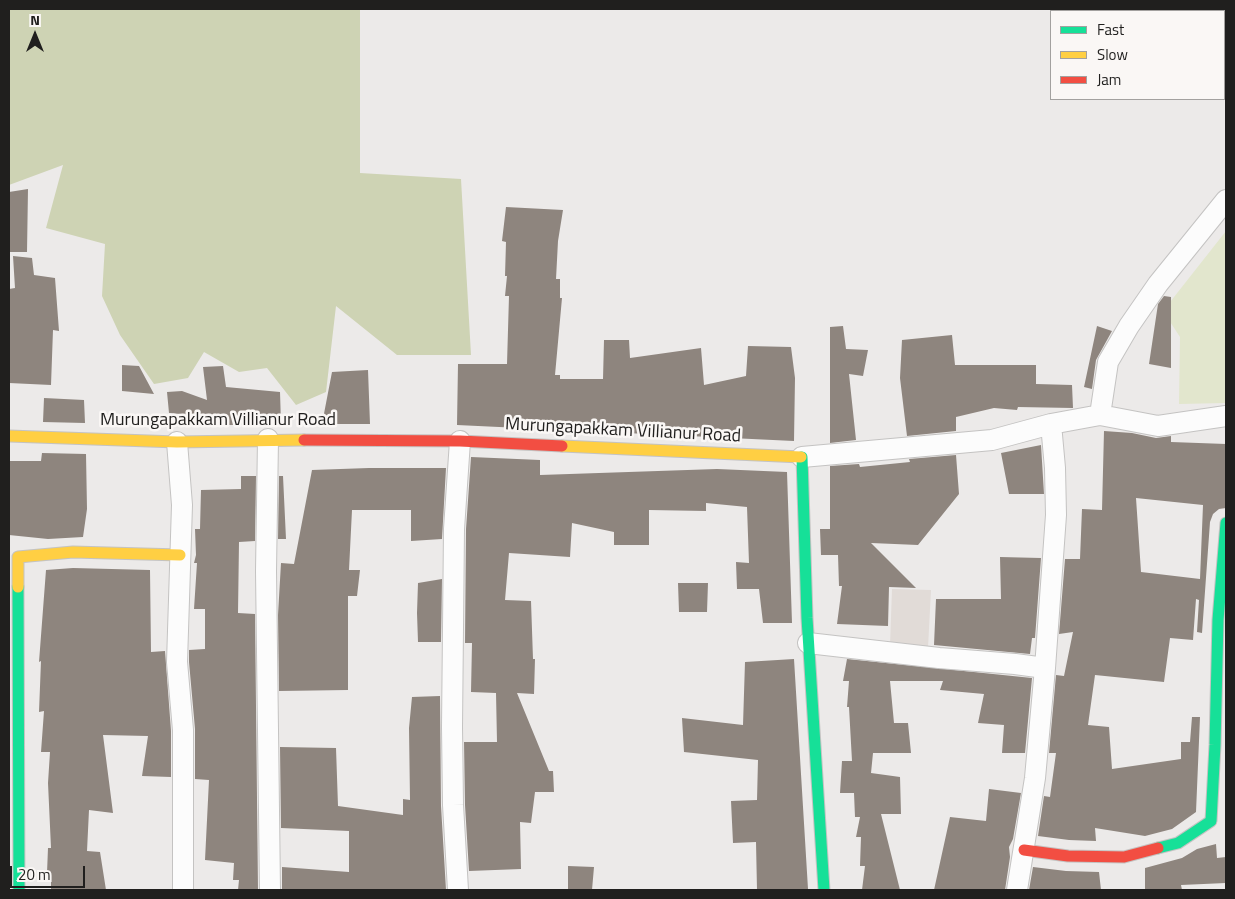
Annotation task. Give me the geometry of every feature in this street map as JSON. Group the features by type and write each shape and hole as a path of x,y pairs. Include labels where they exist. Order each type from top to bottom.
{"main road":[{"name":"Murungapakkam Villianur Road","path":"9,436 177,442 356,439 460,441 802,457"},
{"path":"802,457 808,644 824,890"},
{"path":"1024,850 1068,856 1124,857 1178,843 1210,821 1221,745 1222,620 1226,523"},
{"path":"19,890 18,557 73,552 180,555"}],"street":[{"path":"1100,415 1108,362 1129,326 1175,262 1226,200"},
{"path":"802,457 992,440 1051,424 1100,415 1158,426 1226,416"},
{"path":"1017,890 1035,778 1045,668 1056,515 1055,468 1051,424"},
{"path":"268,440 266,571 270,890"},
{"path":"458,890 452,727 454,529 460,441"},
{"path":"177,442 182,505 177,662 183,730 183,890"},
{"path":"808,644 1045,668"}],"shaded area":[{"path":"892,589 931,590 928,648 890,646"}],"green space":[{"path":"9,9 360,9 360,173 461,179 471,355 397,355 336,306 326,392 296,405 267,368 239,372 204,352 188,378 154,384 120,335 102,296 105,244 46,228 63,165 9,185"},
{"path":"1226,231 1226,403 1179,404 1180,337 1163,311"}],"building":[{"path":"28,189 27,252 9,252 9,192"},
{"path":"506,207 563,210 558,241 556,279 560,279 560,298 562,298 555,375 560,375 560,379 603,379 604,340 629,340 630,358 701,348 704,385 746,376 748,346 791,347 795,378 794,441 457,425 458,364 507,364 509,296 505,296 507,276 505,276 506,242 502,241"},
{"path":"13,256 32,258 34,275 55,278 59,331 53,330 51,385 9,383 9,289 15,288"},
{"path":"1164,296 1171,297 1171,368 1149,364 1158,304"},
{"path":"843,326 846,349 868,350 863,376 849,374 856,440 830,443 830,327"},
{"path":"1097,326 1112,331 1096,360 1092,389 1084,387"},
{"path":"952,335 955,365 1036,365 1036,384 1072,385 1073,408 1018,407 1017,410 994,408 956,417 956,431 907,436 900,378 902,340"},
{"path":"122,365 139,366 154,394 122,391"},
{"path":"223,366 226,387 280,392 281,424 180,426 181,414 169,413 167,392 182,391 207,400 203,367"},
{"path":"368,370 370,424 322,424 332,372"},
{"path":"44,398 84,400 85,423 43,422"},
{"path":"1104,431 1132,433 1156,438 1171,436 1171,442 1226,444 1226,508 1219,509 1213,514 1210,522 1202,633 1197,632 1199,600 1196,599 1193,640 1170,638 1164,682 1095,675 1088,725 1109,727 1112,769 1181,759 1181,742 1190,742 1192,717 1200,717 1196,812 1172,829 1145,836 1095,828 1096,841 1038,836 1044,796 1050,797 1056,753 1049,753 1056,675 1064,676 1073,632 1059,634 1065,559 1080,559 1082,509 1102,510","holes":["1136,498 1203,505 1200,579 1141,572"]},
{"path":"1041,445 1044,494 1009,494 1001,453"},
{"path":"42,453 86,454 87,509 83,537 48,539 9,535 9,461 41,461"},
{"path":"956,455 959,494 918,545 871,543 916,588 889,587 888,626 837,624 842,586 839,586 838,555 821,555 820,529 830,529 830,466 859,464 860,467 910,462 909,459"},
{"path":"471,457 540,460 540,475 717,469 787,472 792,623 763,623 759,589 737,589 736,562 749,563 747,507 706,503 706,511 649,510 649,545 614,545 614,532 572,523 570,557 509,553 505,600 531,601 533,659 535,659 534,694 517,693 549,771 553,771 554,792 535,792 531,823 520,822 521,869 469,871 464,742 497,742 496,693 471,692 472,643 465,643 466,529"},
{"path":"446,468 442,539 411,541 411,510 352,510 349,570 360,570 357,596 348,596 348,690 279,691 278,615 281,563 294,564 312,470"},
{"path":"241,476 256,476 255,541 239,542 238,613 255,614 258,890 238,890 239,880 233,880 234,863 205,860 209,780 195,779 195,729 189,662 189,650 205,649 205,609 194,609 197,563 194,563 196,555 195,529 200,529 201,490 241,489"},
{"path":"279,476 283,476 286,539 278,539"},
{"path":"1000,557 1041,558 1035,638 1032,638 1030,654 934,645 936,599 1001,599"},
{"path":"73,568 150,570 151,652 165,651 171,731 171,777 142,776 148,736 103,735 113,813 89,810 87,851 100,852 106,890 51,890 51,873 47,873 48,848 51,848 48,783 50,752 41,752 44,711 39,712 41,661 39,662 46,570"},
{"path":"442,579 441,642 418,642 418,583"},
{"path":"678,583 708,583 707,612 679,612"},
{"path":"794,659 808,889 757,890 756,842 733,843 731,801 757,800 758,760 684,752 682,718 743,725 745,662"},
{"path":"847,659 1032,678 1025,753 1002,753 1004,725 978,723 984,694 940,690 943,681 890,681 894,723 908,723 911,753 873,753 871,773 900,777 901,814 881,814 900,890 862,890 865,866 860,866 861,837 856,837 860,817 855,817 854,793 840,793 842,761 852,761 849,707 847,707 849,681 843,681"},
{"path":"440,696 441,806 446,890 282,890 282,867 349,872 349,831 281,828 280,747 336,748 338,806 403,815 403,799 410,800 409,728 412,697"},
{"path":"989,789 1021,793 1013,839 1009,847 1010,857 1005,890 934,890 950,817 986,821"},
{"path":"1216,844 1217,858 1226,857 1226,883 1181,885 1182,890 1145,890 1145,868 1182,858 1197,849"},
{"path":"568,866 594,867 592,890 568,890"},
{"path":"1033,867 1099,872 1101,890 1029,890"}],"traffic: fast":[{"path":"801,457 807,618 824,890"},
{"path":"1158,848 1178,843 1211,821 1218,620 1226,523"},
{"path":"18,587 19,890"}],"traffic: slow":[{"path":"9,436 177,442 304,440"},
{"path":"562,446 801,457"},
{"path":"18,587 18,557 73,552 180,555"}],"traffic: jam":[{"path":"304,440 460,441 562,446"},
{"path":"1024,850 1068,856 1124,857 1158,848"}]}
